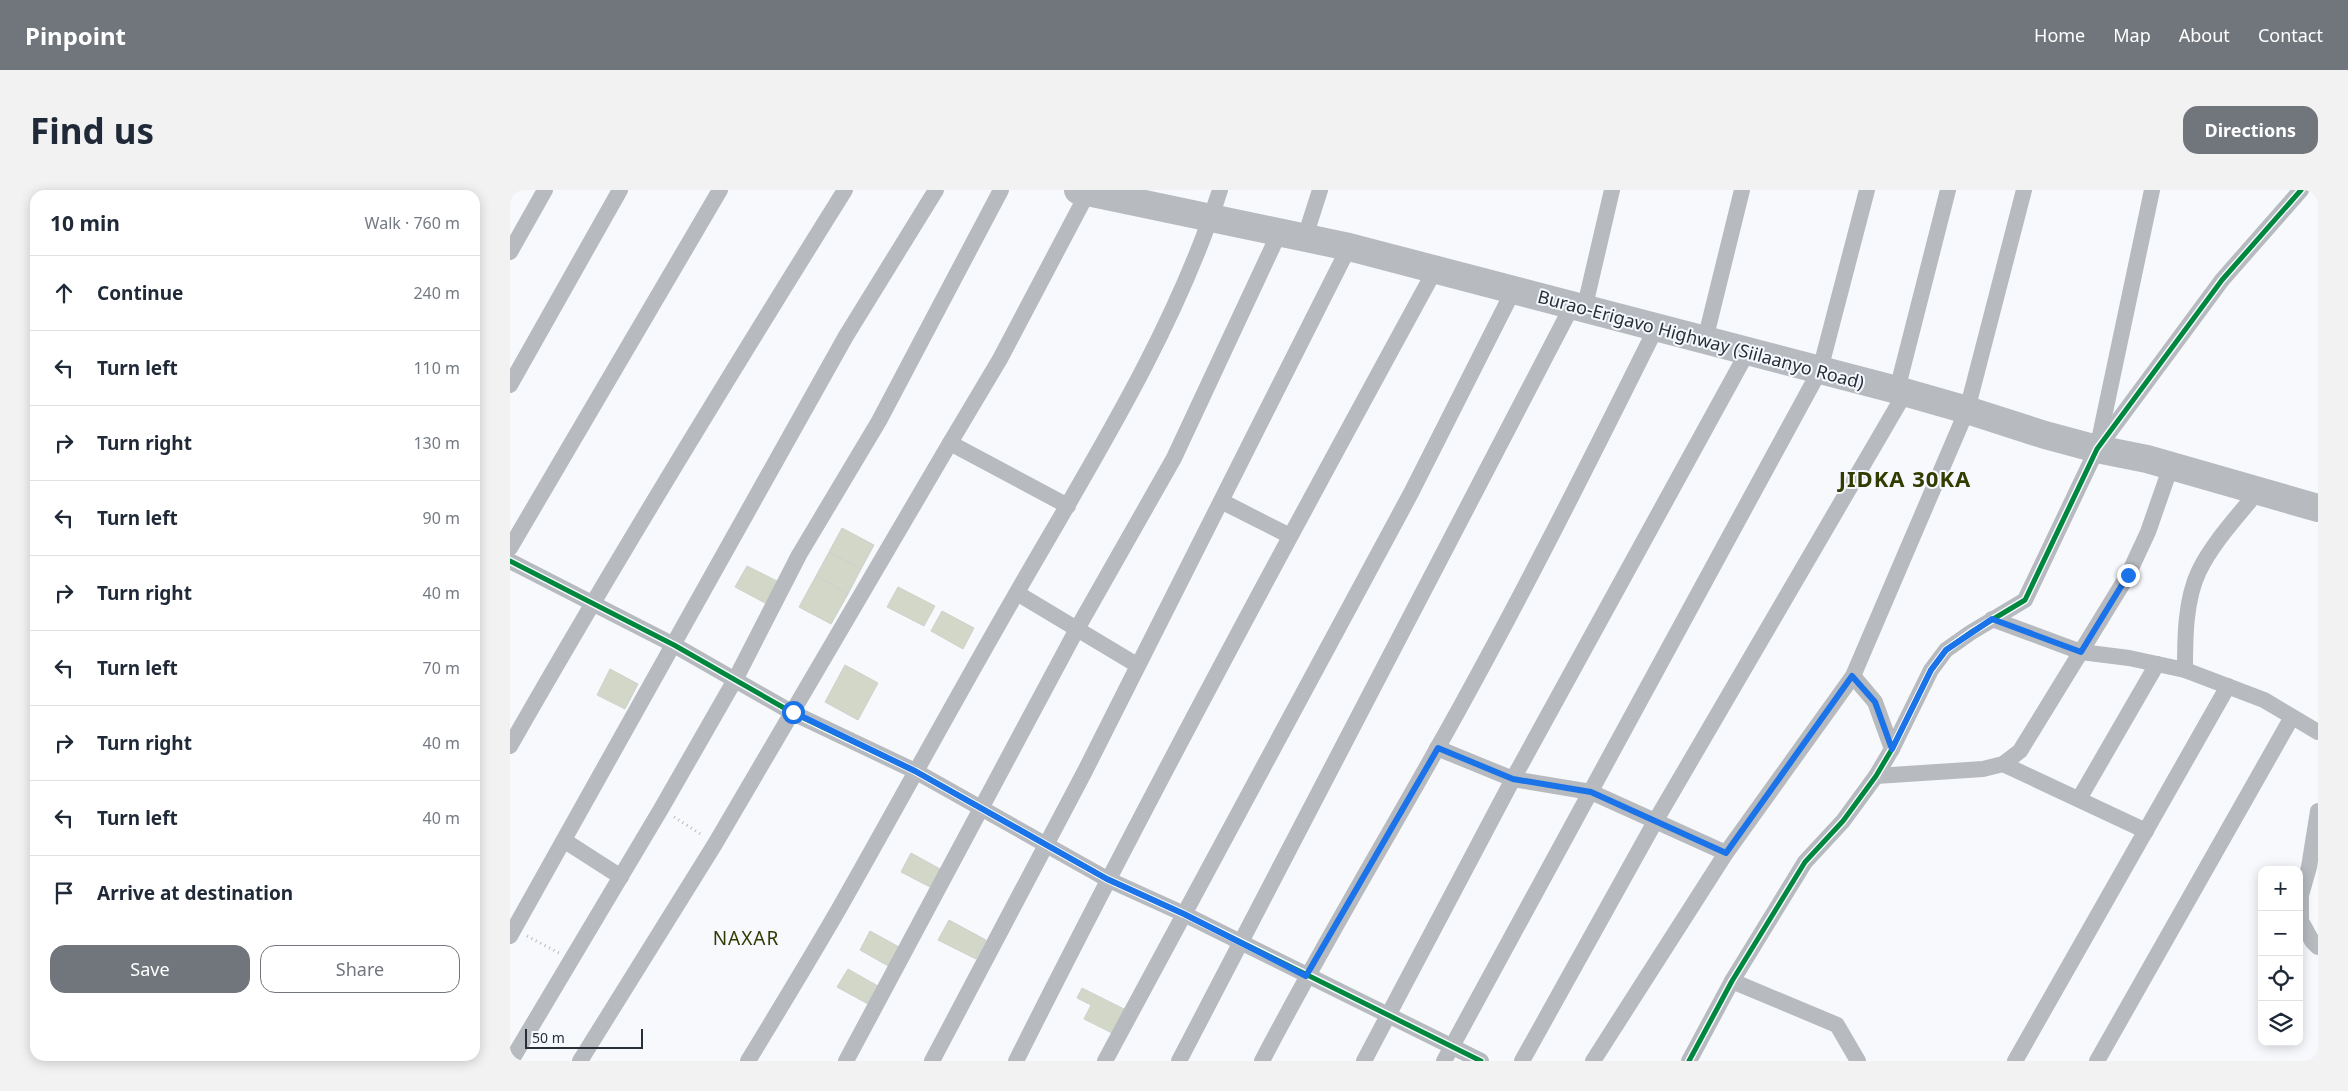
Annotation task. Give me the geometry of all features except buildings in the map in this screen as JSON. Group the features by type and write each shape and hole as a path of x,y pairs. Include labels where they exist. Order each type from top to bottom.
{"highway":[{"name":"Burao-Erigavo Highway (Siilaanyo Road)","path":"1083,191 1293,234 1435,270 1820,370 1967,410 2097,449 2171,466 2318,508"}],"street":[{"path":"510,252 545,190"},
{"path":"510,385 620,190"},
{"path":"510,548 720,190"},
{"path":"510,746 591,604 728,376 844,190"},
{"path":"512,932 565,841 846,336 936,190"},
{"path":"516,1057 570,960 621,877 736,678 799,555 879,420 1001,190"},
{"path":"748,1061 840,906 915,771 1110,434 1165,324 1211,218 1220,190"},
{"path":"846,1061 1077,629 1174,458 1293,234 1320,190"},
{"path":"1178,1061 1578,308 1612,190"},
{"path":"1705,340 1742,190"},
{"path":"1448,1054 1820,370 1867,190"},
{"path":"1522,1061 1656,820 1901,392 1948,190"},
{"path":"1593,1061 1726,853 1852,676 1967,410 2024,190"},
{"path":"2097,449 2152,190"},
{"path":"1689,1061 1732,980 1805,862 1842,821 1876,776 1892,749 1931,670 1946,650 1992,619 2025,600 2097,449 2222,280 2301,190"},
{"path":"580,1061 716,844 1000,359 1083,191"},
{"path":"932,1061 1223,502 1349,248"},
{"path":"1016,1061 1107,879 1290,536 1435,270"},
{"path":"1105,1061 1406,502 1514,291"},
{"path":"1262,1061 1306,976 1438,748 1573,496 1656,328"},
{"path":"1364,1061 1389,1017 1513,779 1748,351"},
{"path":"950,443 1068,506"},
{"path":"1876,776 1983,769 2003,764 2020,751 2128,575 2148,532 2171,466"},
{"path":"2186,670 2185,641 2188,612 2198,572 2216,545 2258,491"},
{"path":"1223,502 1290,536"},
{"path":"510,561 591,604 674,644 793,712 915,771 1107,879 1184,914 1389,1017 1448,1054 1481,1061"},
{"path":"1017,593 1137,665"},
{"path":"1992,619 2081,652 2186,670 2264,700 2318,732"},
{"path":"2079,799 2157,664"},
{"path":"1852,676 1875,702 1892,749"},
{"path":"2015,1061 2228,686"},
{"path":"2097,1061 2292,717"},
{"path":"1438,748 1513,779 1591,792 1726,853"},
{"path":"2003,764 2146,831"},
{"path":"2318,811 2313,867 2301,895 2301,921 2312,941 2318,947"},
{"path":"565,841 621,877"},
{"path":"1732,980 1837,1025 1858,1061"}],"path":[{"path":"661,809 716,844"},
{"path":"512,932 570,960"}],"cycle path":[{"path":"1689,1061 1732,981 1805,862 1843,821 1876,776 1892,749 1931,670 1946,650 1970,633 2025,600 2097,449 2222,280 2301,190"},
{"path":"510,561 674,645 793,713 915,771 1107,879 1184,914 1481,1061"}],"district":[{"name":"JIDKA 30KA","path":"1905,478"},
{"name":"NAXAR","path":"746,938"}],"route":[{"path":"793,712 915,771 1107,879 1184,914 1306,976 1438,748 1513,779 1591,792 1726,853 1852,676 1875,702 1892,749 1931,670 1946,650 1992,619 2081,652 2128,575"}]}
